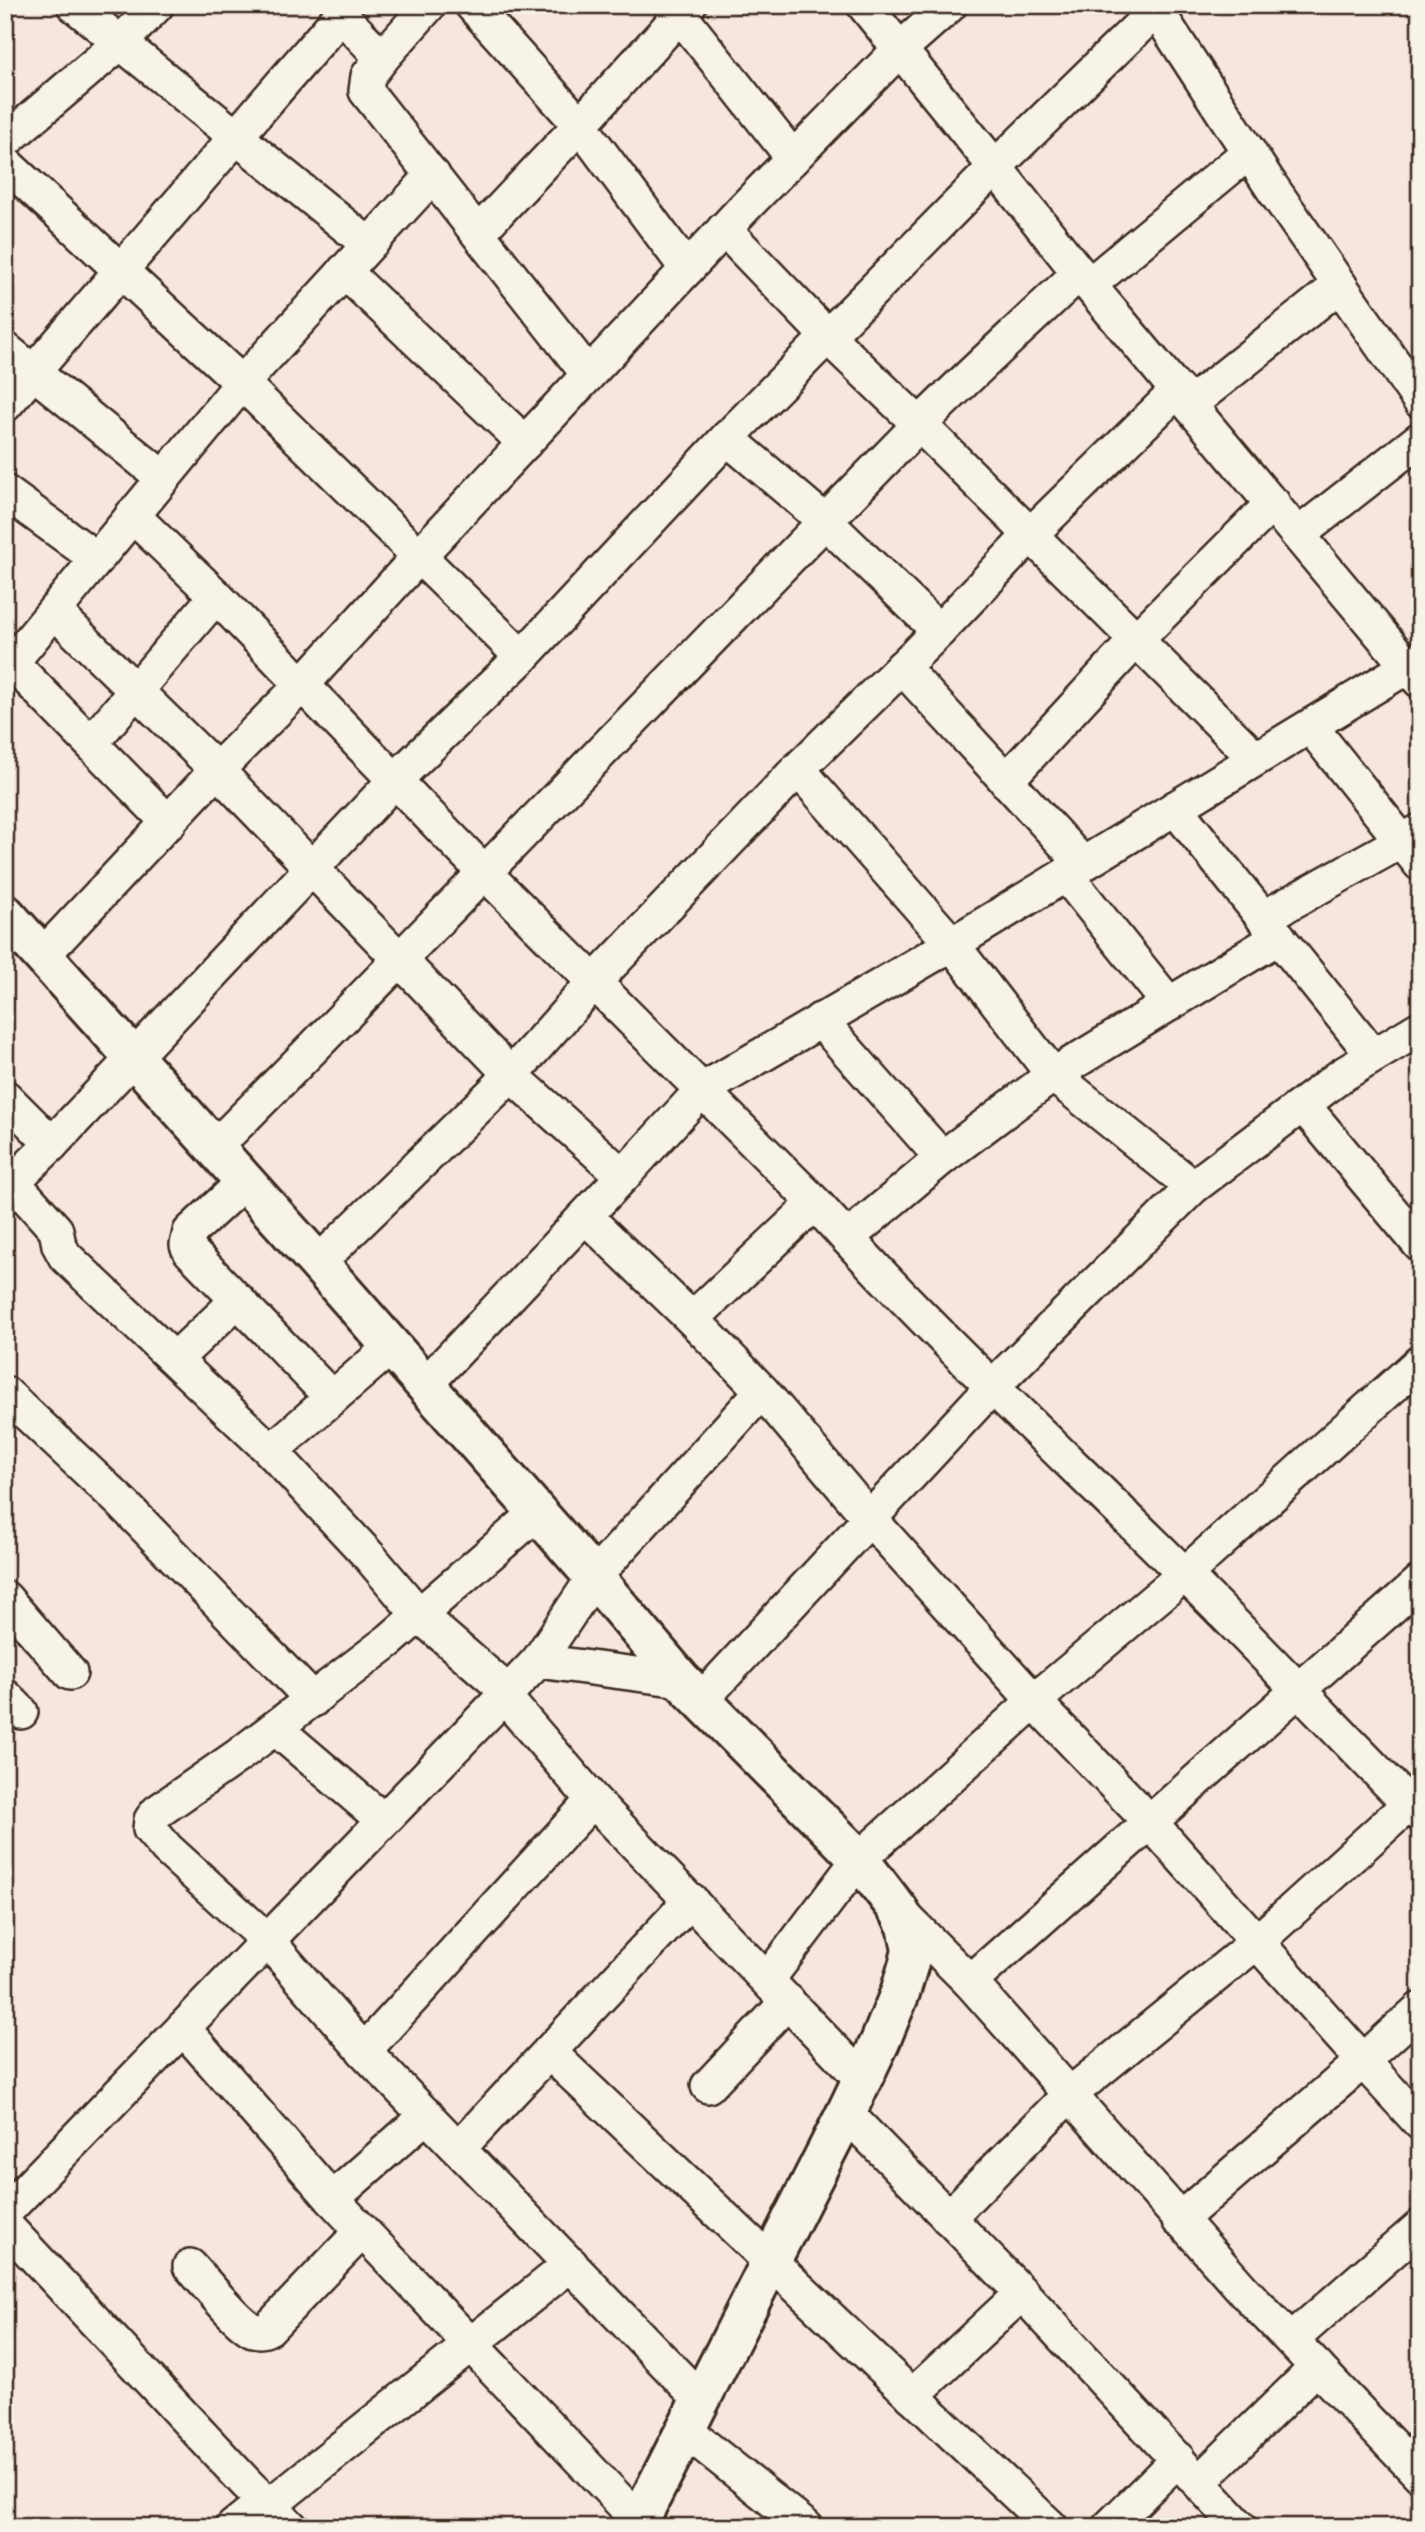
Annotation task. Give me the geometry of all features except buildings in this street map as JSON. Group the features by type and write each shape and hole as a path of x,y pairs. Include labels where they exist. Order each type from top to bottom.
{"main road":[{"path":"5,914 318,1263 691,1690 859,1859 899,1911 910,1935 912,1950 900,1993 863,2080 637,2524"}],"street":[{"path":"74,5 368,244"},
{"path":"5,141 121,42 158,5"},
{"path":"429,5 368,76 366,91 589,374"},
{"path":"472,5 580,125 687,269"},
{"path":"424,1386 586,1217 702,1090 952,944 1255,758 1416,669 1084,279 864,5"},
{"path":"43,955 217,770 302,685 419,555 724,229 899,50 950,5"},
{"path":"863,2080 593,1800 505,1693 419,1615 369,1556 271,1451 65,1256 59,1245 57,1230 9,1185 52,1144 395,780 522,657 727,438 1157,7 1249,152 1420,401"},
{"path":"478,233 580,125 680,9 793,158"},
{"path":"5,405 237,137 336,10 382,58"},
{"path":"215,1147 401,960 920,425 1084,279 1249,152"},
{"path":"5,163 242,383 522,657"},
{"path":"169,823 9,659 54,611 242,383 432,175"},
{"path":"724,229 828,337 1031,534 1255,758"},
{"path":"344,271 525,443"},
{"path":"318,1263 511,1075 595,981 1031,534 1184,397 1340,285"},
{"path":"5,349 162,477"},
{"path":"727,438 827,522 939,631"},
{"path":"1299,534 1420,439"},
{"path":"5,492 97,559"},
{"path":"1006,781 1137,639 1273,503"},
{"path":"132,515 216,596 484,872 816,1203 993,1386 1185,1574 1415,1809 1069,2095 948,2218"},
{"path":"92,742 216,596"},
{"path":"54,611 217,770 511,1075 623,1176"},
{"path":"902,667 1006,781 1074,870 1169,1004"},
{"path":"847,1238 942,1158 1053,1075 1169,1004 1271,928 1414,845 1311,727"},
{"path":"799,769 952,944 1053,1075 1193,1187"},
{"path":"1175,808 1373,1055"},
{"path":"820,1020 942,1158"},
{"path":"538,1661 691,1690 871,1520 993,1386 1193,1187 1342,1075 1420,1028"},
{"path":"5,1097 52,1144"},
{"path":"1303,1105 1420,1245"},
{"path":"245,1181 191,1232 187,1240 190,1251 332,1398"},
{"path":"692,1319 816,1203"},
{"path":"586,1217 762,1391 871,1520 1034,1701 1152,1823 1420,2123"},
{"path":"175,1359 238,1300"},
{"path":"271,1451 391,1347"},
{"path":"708,2086 778,1990 859,1859 1034,1701 1185,1574 1420,1362"},
{"path":"5,2212 538,1661 594,1577 762,1391"},
{"path":"5,1393 122,1503 313,1700"},
{"path":"537,1513 419,1615 313,1700 158,1812 149,1824 150,1829 167,1849 267,1940 364,2051 571,2264 694,2415 806,2527"},
{"path":"970,1982 1420,1582"},
{"path":"5,1598 69,1673"},
{"path":"275,1728 383,1820"},
{"path":"364,2051 593,1800"},
{"path":"459,2148 691,1900"},
{"path":"899,1911 970,1982 1179,2220 1291,2340 1416,2463"},
{"path":"1179,2220 1420,2009"},
{"path":"183,2028 332,2199 471,2344 637,2524"},
{"path":"549,2052 1051,2527"},
{"path":"846,2113 1022,2293 1240,2527"},
{"path":"332,2199 426,2115"},
{"path":"5,2225 276,2511"},
{"path":"1291,2340 1420,2227"},
{"path":"190,2266 243,2323 256,2331 264,2331 362,2231"},
{"path":"233,2527 276,2511 471,2344 571,2264"},
{"path":"912,2396 1022,2293"},
{"path":"1109,2527 1189,2471 1317,2367"}]}
